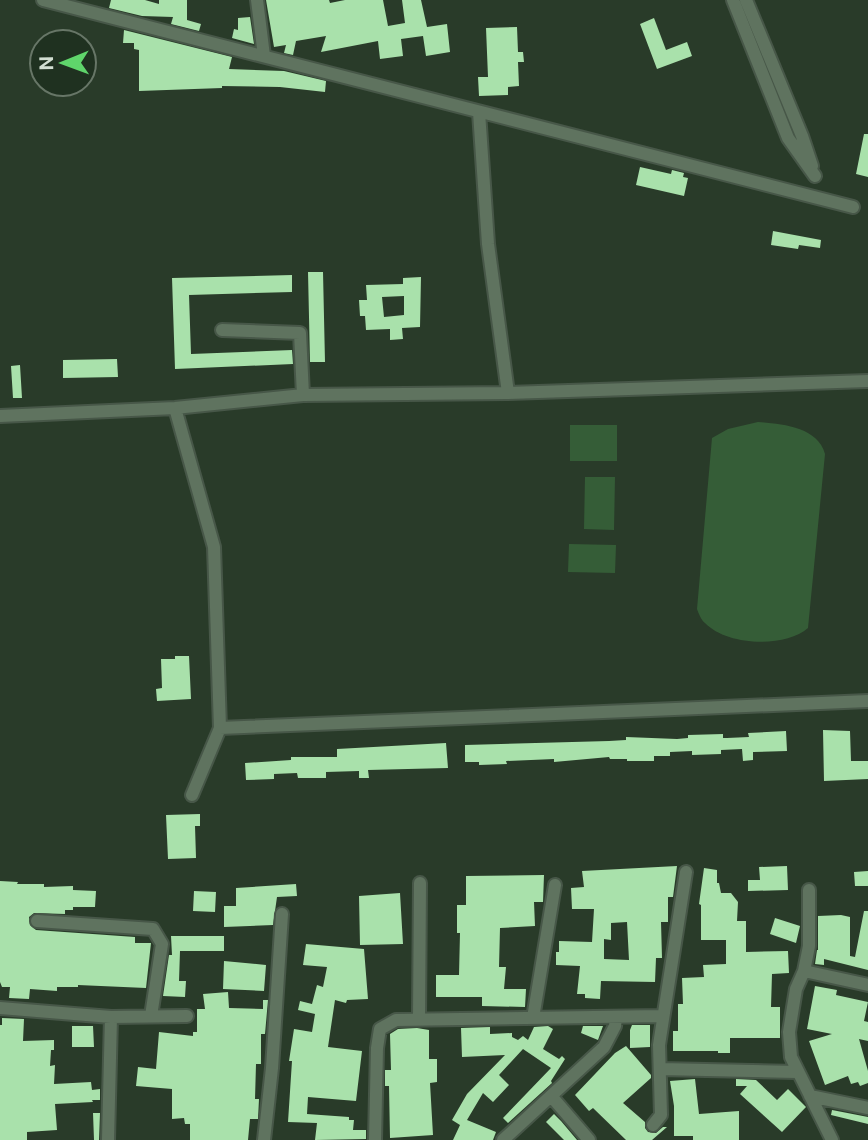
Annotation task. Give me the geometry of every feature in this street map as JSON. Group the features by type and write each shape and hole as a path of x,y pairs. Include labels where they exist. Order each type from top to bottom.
{"street":[{"path":"43,0 853,207"},
{"path":"257,0 264,57"},
{"path":"733,0 788,138 815,176 802,136 747,0"},
{"path":"479,112 488,244 508,393"},
{"path":"222,330 300,333 303,395"},
{"path":"0,416 175,408 303,395 508,393 868,381"},
{"path":"175,408 214,547 220,728 192,795"},
{"path":"220,728 868,701"},
{"path":"653,1125 661,1115 659,1045 686,872"},
{"path":"419,1020 420,883"},
{"path":"533,1018 555,885"},
{"path":"809,890 809,946 804,971 796,989 789,1032 791,1057 832,1140"},
{"path":"264,1140 272,1068 282,914"},
{"path":"37,921 153,929 162,944 151,1016"},
{"path":"804,971 868,985"},
{"path":"0,1008 111,1017 187,1016"},
{"path":"375,1140 377,1048 380,1029 396,1020 663,1016"},
{"path":"108,1140 111,1017"},
{"path":"503,1140 604,1047 615,1026 616,1018"},
{"path":"660,1069 797,1072"},
{"path":"810,1096 868,1108"},
{"path":"552,1097 589,1140"}],"green space":[{"path":"758,422 788,426 807,433 821,445 825,454 808,628 785,639 756,642 715,631 704,622 697,609 712,438 728,429"},
{"path":"570,425 617,425 617,461 570,461"},
{"path":"585,477 615,477 614,530 584,529"},
{"path":"569,544 616,545 615,573 568,572"}],"building":[{"path":"111,0 145,0 159,4 159,0 187,0 187,20 201,24 199,31 171,24 173,17 142,16 109,8"},
{"path":"266,0 329,0 330,3 345,0 383,0 388,26 405,23 402,0 421,0 427,27 447,24 450,52 426,56 423,36 401,39 403,56 380,59 378,41 321,52 326,36 296,41 293,55 284,53 286,45 274,47"},
{"path":"250,17 254,44 232,38 234,29 238,30 238,18"},
{"path":"654,18 666,50 687,42 692,56 657,69 640,24"},
{"path":"517,27 518,52 523,52 524,62 518,62 519,86 508,87 508,95 479,96 478,77 488,77 486,28"},
{"path":"124,30 232,57 229,69 284,71 326,81 325,92 280,87 222,86 139,91 139,50 134,49 134,43 123,43"},
{"path":"864,134 868,134 868,177 856,174"},
{"path":"640,167 671,174 672,170 684,173 683,177 688,178 684,196 636,185"},
{"path":"773,231 821,240 820,248 799,245 798,249 771,245"},
{"path":"308,272 323,272 325,362 310,362"},
{"path":"292,275 292,292 189,295 191,354 292,350 293,364 175,369 172,278"},
{"path":"421,277 420,327 402,328 403,339 390,340 390,329 366,330 365,316 360,316 359,300 367,300 366,285 403,284 403,278","holes":["404,296 404,315 384,317 382,297"]},
{"path":"117,359 118,377 63,378 63,360"},
{"path":"20,365 22,398 13,398 11,366"},
{"path":"175,656 189,656 191,699 157,701 156,689 162,688 161,659 175,659"},
{"path":"823,730 850,731 851,761 868,761 868,779 824,781"},
{"path":"786,731 787,751 753,752 753,760 743,761 742,749 721,750 721,754 692,755 692,751 670,752 670,756 654,756 654,761 627,761 609,757 554,762 554,759 506,761 507,764 479,765 479,762 465,762 465,745 609,741 626,740 626,737 677,739 688,738 688,735 723,734 723,738 727,738 749,737 748,733"},
{"path":"446,743 448,768 368,770 369,778 359,778 359,771 326,772 326,778 298,778 297,773 274,774 274,779 246,780 245,763 291,760 291,757 337,757 337,749"},
{"path":"200,814 200,826 195,826 196,858 168,859 166,815"},
{"path":"677,866 673,897 668,897 668,922 661,922 662,958 656,958 655,982 601,981 600,999 585,998 585,994 577,994 580,966 556,965 559,941 592,942 594,909 572,909 571,888 584,887 582,871","holes":["627,922 629,960 604,959 604,939 611,940 611,923"]},
{"path":"787,866 788,890 748,891 748,880 760,880 759,867"},
{"path":"704,868 717,870 717,883 721,893 731,893 738,902 737,921 746,921 746,952 788,951 789,973 772,974 771,1007 780,1007 780,1038 730,1038 730,1053 673,1051 673,1031 678,1031 678,1004 683,1004 682,978 704,977 703,965 726,964 726,940 701,940 699,904"},
{"path":"868,871 868,886 855,886 854,872"},
{"path":"544,875 543,902 534,902 535,926 500,928 499,967 506,967 504,989 526,989 525,1007 482,1006 482,997 436,997 436,975 459,975 460,933 457,933 457,905 466,905 466,876"},
{"path":"0,881 44,884 44,887 73,886 73,890 96,891 95,907 73,907 73,910 65,910 65,914 34,913 29,917 30,925 36,930 135,937 135,943 151,943 146,988 78,985 57,987 57,991 30,989 29,999 9,998 10,987 2,987 0,982"},
{"path":"296,884 297,896 277,897 273,925 224,927 224,906 236,906 236,888"},
{"path":"194,891 216,892 215,912 193,911"},
{"path":"400,893 403,944 360,945 359,896"},
{"path":"864,911 868,911 868,970 824,959 824,965 815,964 818,950 818,916 841,915 850,917 850,956 855,957"},
{"path":"775,918 800,926 796,943 770,934"},
{"path":"171,936 224,936 224,951 180,951 179,981 186,981 185,997 163,996 169,955 172,955"},
{"path":"306,944 364,949 368,999 347,1000 346,1003 335,1000 328,1047 362,1051 356,1101 308,1097 307,1114 349,1117 349,1120 354,1120 353,1130 366,1130 366,1139 315,1140 317,1123 288,1122 292,1061 289,1061 294,1029 312,1032 315,1014 298,1010 300,1001 312,1004 317,985 323,987 327,967 303,965"},
{"path":"224,961 266,965 264,991 223,989"},
{"path":"815,986 837,990 836,995 868,1002 864,1021 868,1022 868,1041 859,1039 868,1071 868,1083 860,1086 858,1082 851,1084 848,1076 825,1085 809,1041 832,1034 807,1029"},
{"path":"228,992 229,1008 263,1009 263,1000 268,1000 265,1034 261,1034 261,1064 256,1064 255,1099 259,1099 258,1119 250,1119 248,1140 190,1140 190,1124 185,1124 184,1118 172,1119 172,1089 136,1086 138,1067 156,1069 159,1032 193,1036 193,1032 197,1032 197,1009 205,1009 203,994"},
{"path":"2,1018 24,1019 23,1041 54,1040 50,1066 55,1065 54,1084 91,1082 92,1090 100,1089 100,1100 55,1104 57,1130 27,1132 27,1140 0,1140"},
{"path":"632,1025 650,1025 650,1047 630,1048"},
{"path":"72,1026 93,1026 94,1047 72,1047"},
{"path":"548,1026 553,1029 543,1049 559,1059 562,1056 565,1059 552,1083 508,1123 503,1118 551,1068 523,1049 499,1075 509,1085 493,1102 483,1093 467,1120 496,1132 493,1140 453,1140 460,1125 452,1120 467,1094 505,1055 462,1057 461,1028 490,1027 490,1034 512,1033 512,1037 518,1040 523,1036 528,1040 534,1027"},
{"path":"583,1026 603,1026 598,1040 581,1033"},
{"path":"398,1029 429,1030 429,1059 437,1059 437,1082 430,1083 433,1135 390,1138 389,1086 385,1086 385,1070 391,1070 390,1034"},
{"path":"626,1046 651,1078 623,1103 645,1122 648,1132 656,1133 667,1127 652,1140 626,1140 593,1108 589,1111 575,1095 615,1053"},
{"path":"695,1079 699,1114 739,1111 739,1140 693,1140 693,1136 674,1136 674,1106 670,1081"},
{"path":"736,1079 756,1080 777,1100 788,1089 806,1107 782,1132 740,1094 747,1086 736,1086"},
{"path":"832,1110 868,1117 868,1124 831,1115"},
{"path":"93,1113 100,1113 99,1140 94,1140"},
{"path":"554,1114 577,1140 564,1140 546,1122"}]}
